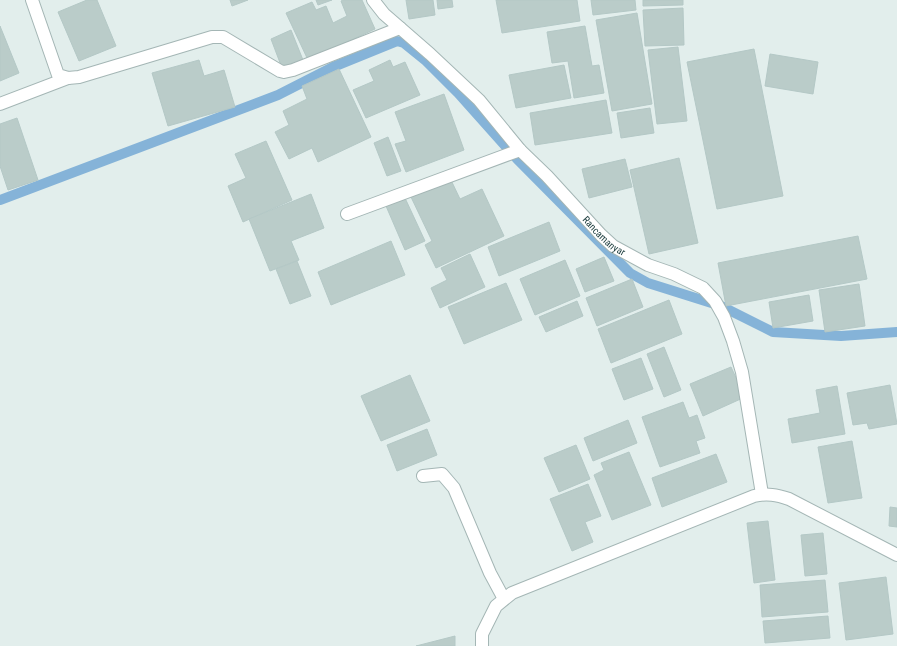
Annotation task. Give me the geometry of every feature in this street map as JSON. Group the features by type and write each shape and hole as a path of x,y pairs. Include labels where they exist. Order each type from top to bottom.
{"street":[{"path":"32,0 58,75 68,78"},
{"name":"Rancamanyar","path":"373,0 384,14 430,54 479,100 520,150 547,176 613,246 648,265 674,274 703,288 715,301 724,317 742,372 762,494"},
{"path":"0,104 68,78 79,77 212,37 222,37 284,72 293,70 400,28"},
{"path":"347,214 520,150"},
{"path":"423,476 442,474 454,488 490,573 504,599"},
{"path":"482,646 482,634 496,606 512,593 762,494 774,494 789,500 897,556"}],"building":[{"path":"87,0 97,0 116,46 79,61 58,12"},
{"path":"230,0 248,0 232,6"},
{"path":"316,0 332,0 318,5"},
{"path":"362,0 375,29 308,60 286,13 312,2 316,10 326,6 333,23 347,16 341,1"},
{"path":"406,0 433,0 435,15 409,19"},
{"path":"437,0 452,0 453,7 438,9"},
{"path":"496,0 577,0 580,21 502,33"},
{"path":"591,0 635,0 636,10 593,15"},
{"path":"643,0 683,0 683,5 643,6"},
{"path":"683,8 684,45 645,46 643,10"},
{"path":"637,13 652,104 612,111 596,20"},
{"path":"0,26 19,73 0,81"},
{"path":"585,26 592,66 599,65 604,93 574,98 568,61 552,63 547,32"},
{"path":"291,30 303,60 282,68 271,39"},
{"path":"678,47 687,121 657,124 648,50"},
{"path":"754,49 783,196 717,209 687,62"},
{"path":"770,54 818,62 813,94 765,86"},
{"path":"199,60 204,76 224,70 235,107 168,126 152,73"},
{"path":"390,60 393,67 405,62 420,95 366,118 353,90 374,81 369,70"},
{"path":"564,65 571,98 516,108 509,75"},
{"path":"339,69 371,137 318,162 312,148 289,159 275,132 289,125 283,111 307,99 302,86"},
{"path":"444,94 464,150 406,172 395,144 406,141 395,112"},
{"path":"606,100 612,133 535,145 530,113"},
{"path":"650,108 654,133 621,138 617,113"},
{"path":"17,118 38,180 8,190 0,166 0,124"},
{"path":"388,137 401,171 387,176 374,143"},
{"path":"266,141 292,200 243,222 228,186 246,178 235,154"},
{"path":"679,158 698,243 649,254 630,170"},
{"path":"625,159 632,187 589,198 582,169"},
{"path":"450,178 460,199 482,189 504,236 436,268 425,245 432,241 411,197"},
{"path":"311,194 324,228 291,241 299,260 270,271 249,219"},
{"path":"405,198 425,241 405,250 386,206"},
{"path":"549,222 560,251 499,276 488,247"},
{"path":"858,236 867,279 726,306 718,263"},
{"path":"391,241 405,275 331,305 318,272"},
{"path":"470,254 485,287 440,308 431,288 447,280 441,268"},
{"path":"604,257 614,281 585,292 576,269"},
{"path":"565,260 580,296 535,315 520,279"},
{"path":"297,261 311,296 290,304 276,269"},
{"path":"632,279 643,307 597,326 586,298"},
{"path":"506,283 522,320 464,344 448,307"},
{"path":"859,284 865,326 825,332 819,290"},
{"path":"809,295 813,321 773,328 769,302"},
{"path":"669,300 682,334 611,363 598,329"},
{"path":"577,301 583,316 546,332 539,317"},
{"path":"664,347 681,390 664,397 647,354"},
{"path":"641,358 653,389 624,400 612,369"},
{"path":"731,367 745,397 703,416 690,384"},
{"path":"410,375 430,421 381,441 361,396"},
{"path":"890,385 897,424 869,429 867,423 853,425 847,393"},
{"path":"837,386 845,434 792,443 788,419 820,413 816,390"},
{"path":"683,402 689,418 697,415 705,438 696,441 700,453 660,467 642,417"},
{"path":"628,420 637,443 593,461 584,438"},
{"path":"427,429 437,455 397,471 387,445"},
{"path":"852,441 862,498 828,503 818,447"},
{"path":"576,445 590,479 559,492 544,458"},
{"path":"629,452 651,505 612,520 594,475 604,470 601,463"},
{"path":"716,454 727,482 662,507 652,478"},
{"path":"588,484 601,516 585,522 593,542 572,551 550,499"},
{"path":"890,507 897,508 897,527 889,526"},
{"path":"768,521 775,580 754,583 747,523"},
{"path":"823,533 827,574 805,576 801,535"},
{"path":"886,577 893,634 846,640 839,583"},
{"path":"825,580 828,612 762,617 760,585"},
{"path":"828,616 830,638 765,643 763,621"},
{"path":"455,636 455,646 416,646"}],"waterway":[{"path":"0,200 278,95 333,67 397,41 404,43 425,60 458,93 517,159 630,273 648,283 721,306 773,332 841,336 897,332"}]}
